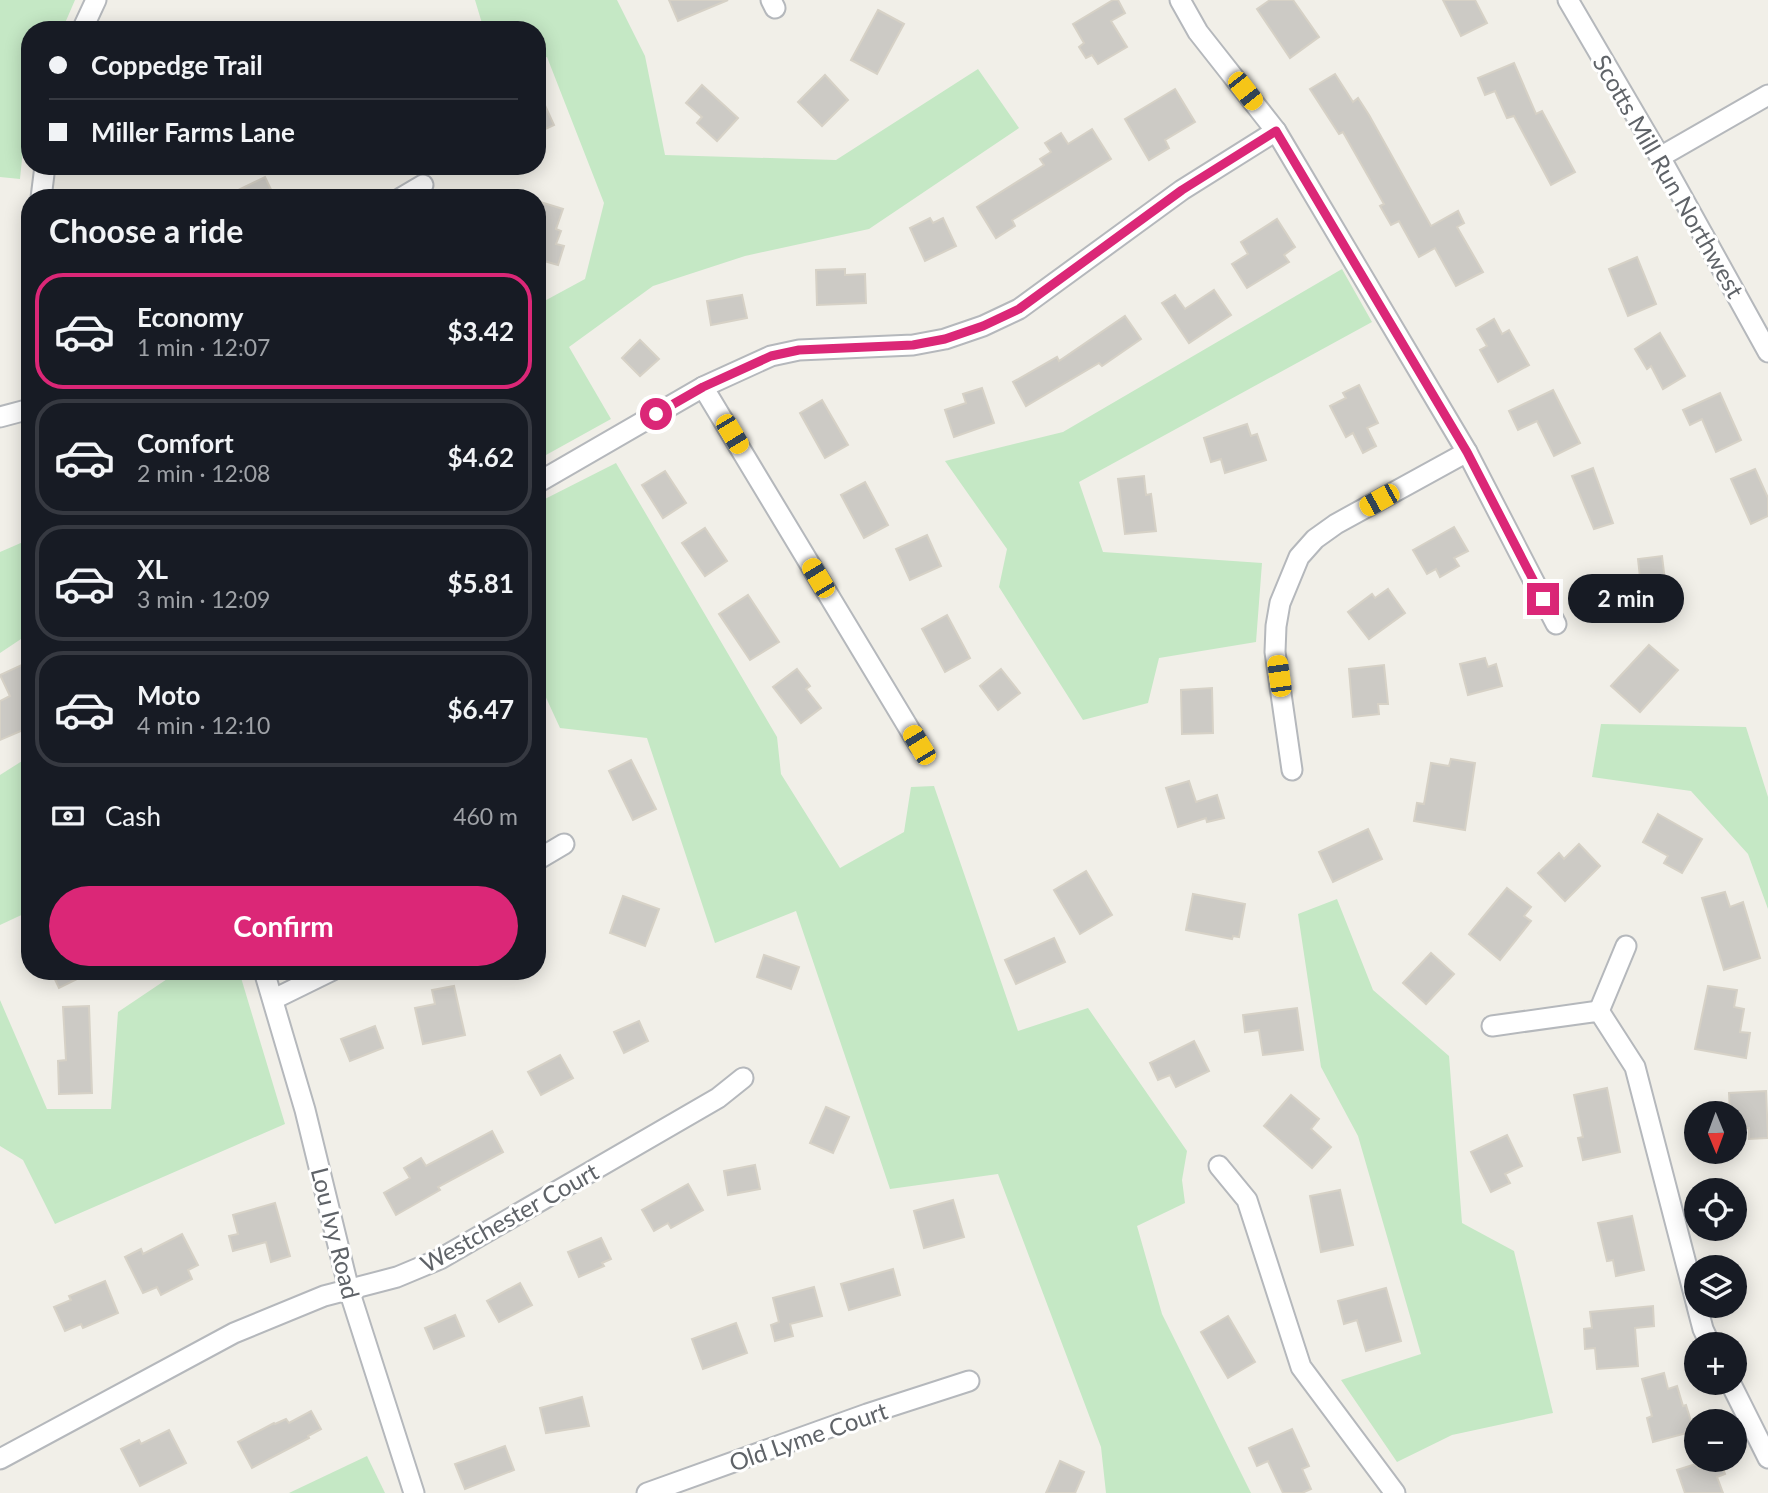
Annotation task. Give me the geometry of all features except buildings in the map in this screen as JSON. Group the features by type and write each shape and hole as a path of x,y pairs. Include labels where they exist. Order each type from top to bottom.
{"street":[{"path":"86,21 96,0"},
{"path":"1180,0 1198,32 1276,131 1467,452 1556,624"},
{"name":"Scotts Mill Run Northwest","path":"1568,0 1660,157 1768,352"},
{"path":"1660,157 1768,95"},
{"path":"546,479 703,387 771,356 799,350 913,345 945,339 983,326 1019,309 1182,190 1276,131"},
{"path":"416,189 423,185"},
{"path":"703,387 919,745"},
{"path":"0,417 21,411"},
{"path":"1292,770 1275,652 1280,603 1299,557 1315,539 1336,524 1467,452"},
{"path":"546,855 564,844"},
{"path":"1599,1011 1626,946"},
{"name":"Lou Ivy Road","path":"267,980 305,1110 349,1290 414,1493"},
{"path":"274,999 313,980"},
{"path":"1492,1027 1599,1011"},
{"path":"1599,1011 1635,1067 1684,1257"},
{"name":"Westchester Court","path":"0,1459 234,1333 324,1296 397,1277 440,1259 718,1098 743,1078"},
{"path":"1219,1166 1247,1200 1301,1367 1395,1493"},
{"name":"Old Lyme Court","path":"647,1493 867,1414 969,1381"},
{"path":"1736,1395 1768,1458"}],"green space":[{"path":"0,0 75,0 66,21 21,21 20,179 0,177"},
{"path":"475,0 617,0 645,56 665,155 836,160 978,69 1019,128 869,229 745,256 653,286 569,347 611,419 546,455 546,300 585,279 604,203 546,57 546,21 481,21"},
{"path":"1342,269 1372,322 1079,482 1103,552 1262,563 1256,642 1159,658 1148,703 1083,720 999,587 1007,549 945,461 1063,432"},
{"path":"616,463 777,737 781,774 840,868 904,832 911,787 934,786 1018,1031 1088,1008 1187,1151 1182,1180 1185,1203 1137,1226 1162,1314 1251,1493 1106,1493 1101,1447 998,1174 890,1189 796,911 715,943 647,738 560,728 546,698 546,498"},
{"path":"21,543 21,639 0,653 0,552"},
{"path":"1601,724 1746,727 1768,797 1768,909 1748,854 1691,791 1592,777"},
{"path":"21,762 21,915 0,925 0,775"},
{"path":"1337,899 1373,990 1449,1056 1462,1223 1514,1251 1553,1413 1452,1435 1397,1462 1341,1380 1421,1354 1358,1136 1321,1067 1298,914"},
{"path":"166,980 242,980 285,1124 55,1224 23,1160 0,1146 0,1000 47,1109 111,1109 118,1012"},
{"path":"367,1456 385,1493 289,1493"}],"route":[{"path":"656,414 703,387 771,356 799,350 913,345 945,339 983,326 1019,309 1182,190 1276,131 1467,452 1543,599"}]}
